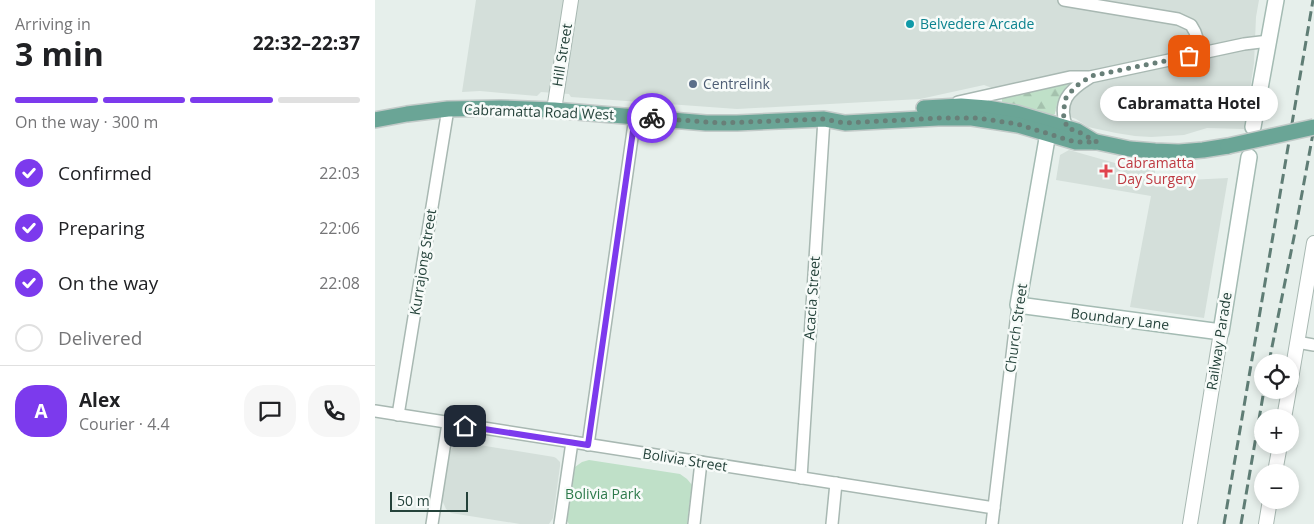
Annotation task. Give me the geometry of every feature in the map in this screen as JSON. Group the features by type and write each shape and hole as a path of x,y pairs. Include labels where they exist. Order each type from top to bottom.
{"main road":[{"path":"1253,127 1276,0"},
{"name":"Cabramatta Road West","path":"823,119 842,113 961,106 987,108 1016,113 1077,131 1097,142"},
{"name":"Cabramatta Road West","path":"375,120 448,109 499,108 554,110 706,123 823,119 845,123 978,118 1017,124 1075,142 1097,142 1130,149 1155,151 1187,151 1228,146 1314,128"},
{"name":"Church Street","path":"1018,305 1048,134"},
{"name":"Railway Parade","path":"1221,332 1249,158"},
{"name":"Boundary Lane","path":"1018,305 1221,332"}],"street":[{"name":"Hill Street","path":"554,110 571,0"},
{"path":"1064,0 1179,19 1191,25 1202,53"},
{"name":"Cabramatta Road West","path":"927,108 1071,77 1091,76 1244,44 1269,41"},
{"name":"Cabramatta Road West","path":"1067,128 1063,113 1066,98 1075,87 1091,76"},
{"name":"Kurrajong Street","path":"398,415 448,109"},
{"path":"588,445 635,117"},
{"name":"Acacia Street","path":"801,478 823,119"},
{"path":"1295,354 1314,243"},
{"name":"Church Street","path":"993,524 1018,305"},
{"name":"Railway Parade","path":"1189,524 1221,332"},
{"path":"1297,342 1314,345"},
{"name":"Bolivia Street","path":"375,412 994,508"},
{"path":"432,524 448,423"},
{"path":"559,524 573,442"},
{"path":"693,524 701,462"},
{"path":"832,524 836,483"},
{"path":"1266,524 1268,509"}],"shaded area":[{"path":"476,0 1259,0 1256,17 1254,63 1244,129 1207,128 1184,135 1151,137 1116,133 1088,127 1076,119 984,85 920,99 737,109 571,97 569,94 541,92 537,96 480,91 462,92"},
{"path":"1069,150 1115,163 1155,170 1155,176 1188,180 1228,178 1204,318 1130,307 1151,196 1056,180 1060,155"},
{"path":"467,443 556,458 560,462 560,466 553,518 549,524 520,524 451,513 446,509 442,500 450,452 456,445"}],"green space":[{"path":"1066,81 1068,84 1059,98 1055,114 1051,116 1002,102 1002,95"},
{"name":"Bolivia Park","path":"589,460 680,474 692,485 687,524 569,524 567,521 575,467"}],"railway":[{"path":"1224,524 1313,0"},
{"path":"1271,354 1314,128"},
{"path":"1241,524 1262,399"}],"way so far":[{"path":"652,118 706,123 823,119 845,123 978,118 1017,124 1075,142 1097,142 1077,131 1067,128 1063,105 1075,87 1091,76 1189,56"}],"place":[{"name":"Belvedere Arcade","path":"910,24"},
{"name":"Cabramatta Hotel","path":"1189,56"},
{"name":"Centrelink","path":"693,84"},
{"name":"Cabramatta Day Surgery","path":"1106,171"}],"route":[{"path":"465,426 588,445 635,117 652,118"}]}
